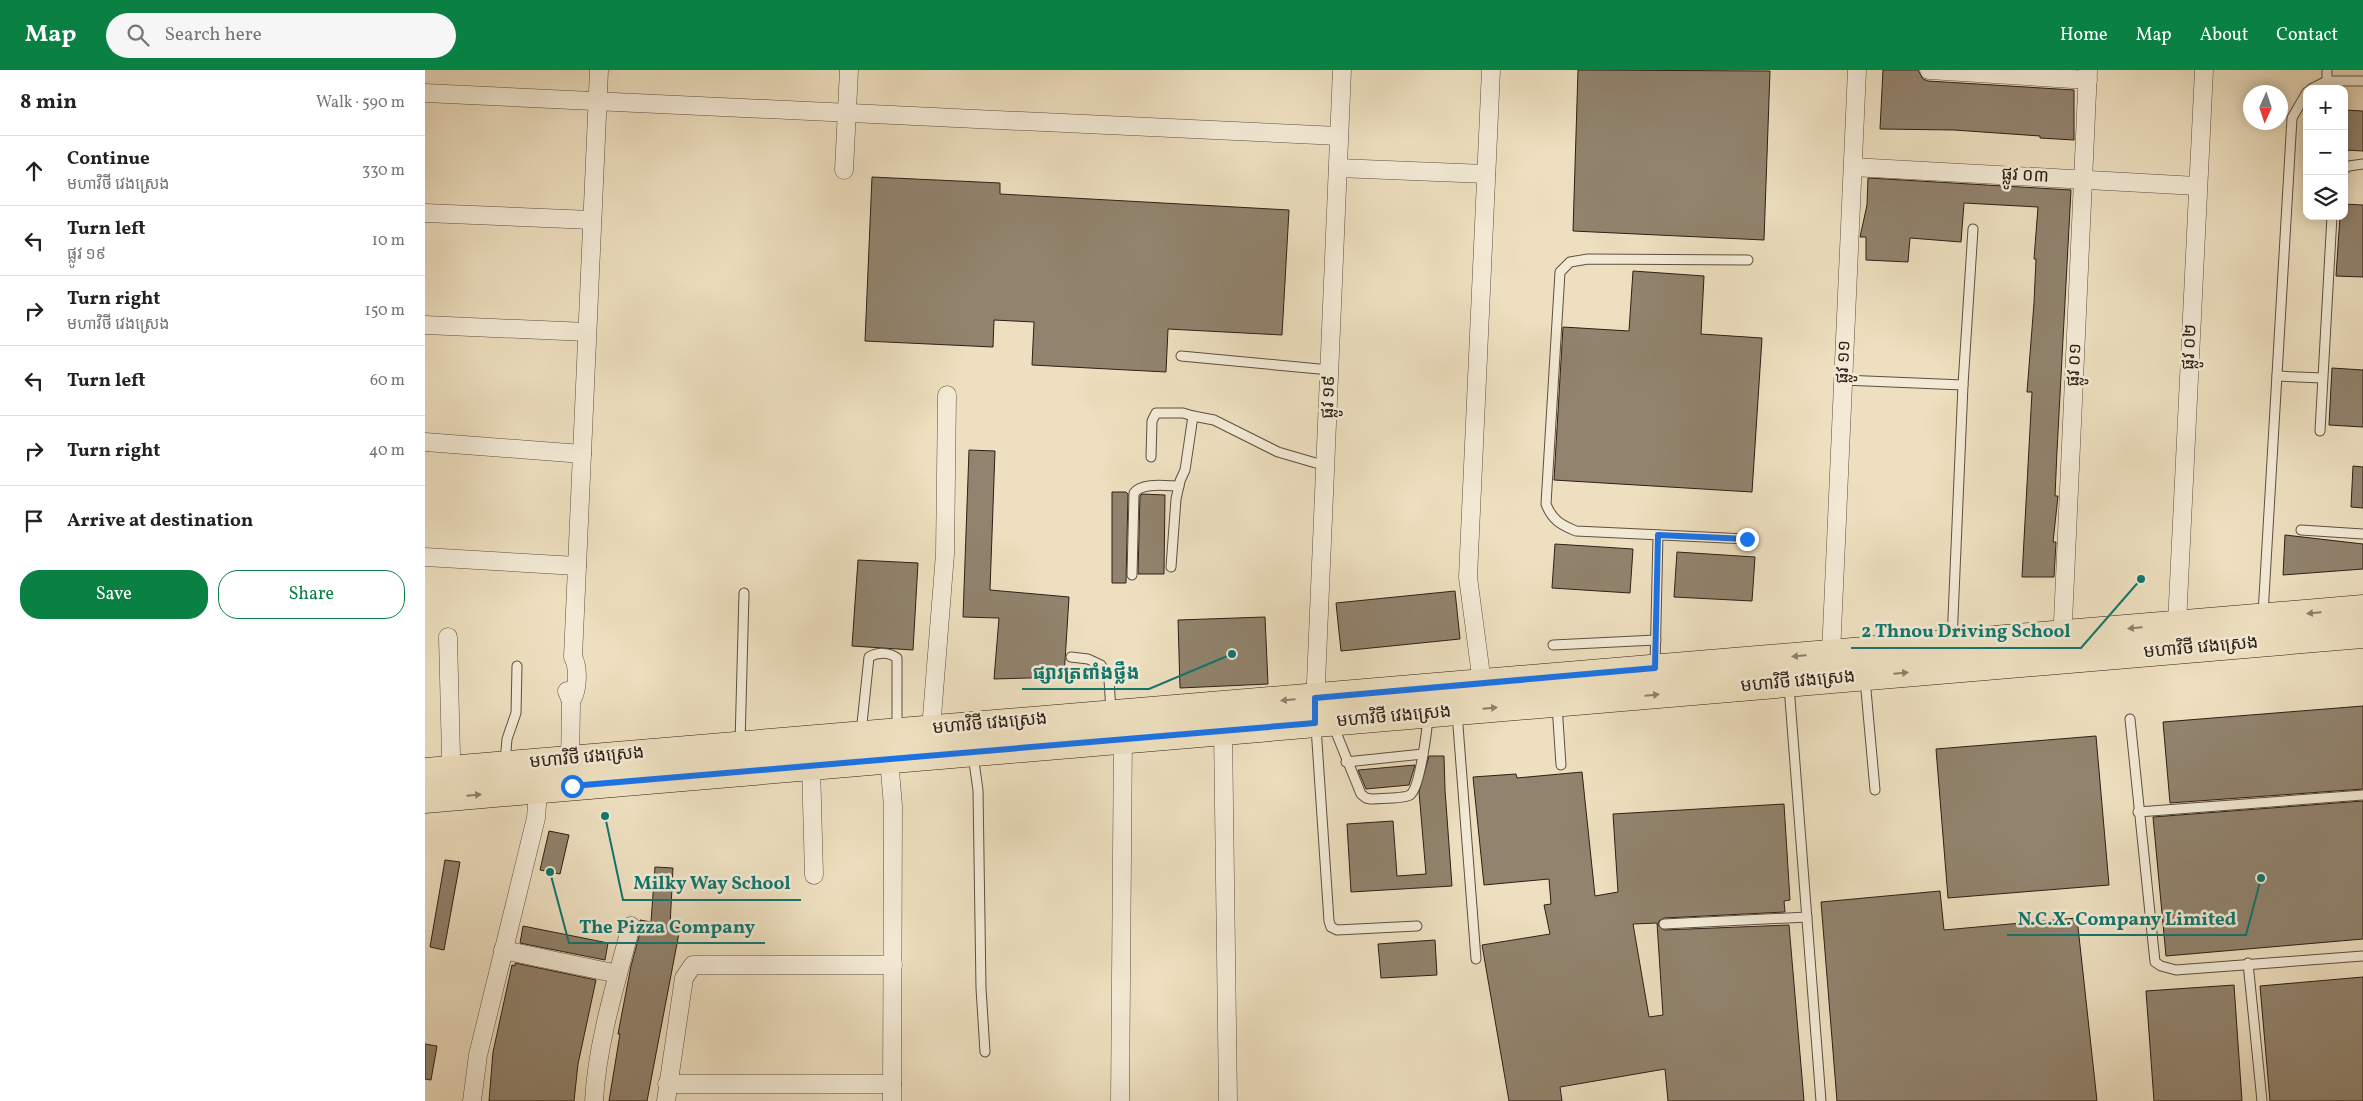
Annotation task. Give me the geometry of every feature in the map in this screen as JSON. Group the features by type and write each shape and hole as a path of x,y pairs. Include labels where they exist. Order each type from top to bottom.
{"main road":[{"name":"មហាវិថី វេងស្រេង","path":"571,773 740,746 1117,713 1326,709 1428,714 1789,683 1865,676 2062,647 2177,624 2363,609"},
{"name":"មហាវិថី វេងស្រេង","path":"425,799 538,776 571,773 811,766 1223,731 1326,709 1482,683 1655,668 1952,643 2062,647 2363,634"},
{"name":"មហាវិថី វេងស្រេង","path":"437,771 504,765 538,776"}],"street":[{"path":"571,773 571,701 576,695 576,663 573,657 599,70"},
{"path":"844,170 849,70"},
{"name":"ផ្លូវ ១៩","path":"1326,709 1326,466 1342,70"},
{"path":"1482,683 1468,578 1491,70"},
{"name":"ផ្លូវ ១១","path":"1831,654 1857,70"},
{"path":"1929,70 2088,75"},
{"name":"ផ្លូវ ០២","path":"2177,624 2204,70"},
{"name":"ផ្លូវ ០១","path":"2062,647 2088,75"},
{"path":"425,93 1339,136"},
{"name":"ផ្លូវ ០៣","path":"1853,166 2197,186"},
{"path":"1338,168 1486,174"},
{"path":"425,213 593,220"},
{"path":"425,325 587,332"},
{"path":"931,730 945,554 947,395"},
{"path":"425,442 582,454"},
{"path":"425,557 577,566"},
{"path":"437,771 451,756 448,637"},
{"path":"1117,713 1123,740 1120,1101"},
{"path":"1223,731 1228,1101"},
{"path":"889,759 893,806 893,965 892,1092 666,1092 684,978 693,966 893,965"},
{"path":"811,766 814,875"},
{"path":"472,1101 478,1055 536,818 538,776"},
{"path":"594,1101 595,1080 618,974 631,926"},
{"path":"503,950 618,974"}],"lane":[{"path":"2327,70 2327,80"},
{"path":"2318,85 2327,80 2363,81"},
{"path":"2263,617 2292,118 2303,99"},
{"path":"2348,167 2363,164"},
{"path":"2319,431 2332,220"},
{"path":"1952,643 1963,385 1973,229"},
{"path":"1747,539 1576,531 1560,525 1551,515 1546,504 1560,272 1570,262 1588,259 1748,260"},
{"path":"1181,356 1330,370"},
{"path":"2277,376 2322,378"},
{"path":"1843,380 1963,385"},
{"path":"1151,457 1152,422 1156,413 1183,412 1214,420 1277,452 1326,466"},
{"path":"1171,567 1179,486 1185,470 1193,416"},
{"path":"1132,575 1134,493 1137,489 1143,487 1179,486"},
{"path":"2301,530 2363,534"},
{"path":"1655,668 1658,535"},
{"path":"740,746 744,593"},
{"path":"1553,645 1656,640"},
{"path":"861,735 869,657 875,654 892,654 897,658 897,732"},
{"path":"1071,657 1095,661 1105,669 1117,713"},
{"path":"504,765 507,739 516,713 517,666"},
{"path":"1865,676 1875,790"},
{"path":"1789,683 1821,1101"},
{"path":"1557,703 1561,765"},
{"path":"1326,709 1346,762 1361,794 1366,798 1407,796 1414,790 1423,754 1428,714"},
{"path":"1326,709 1329,921 1331,927 1337,930 1417,926"},
{"path":"1457,711 1476,959"},
{"path":"2130,719 2155,962 2161,966 2176,970 2248,963 2363,956"},
{"path":"973,752 978,790 981,988 985,1052"},
{"path":"1346,762 1423,754"},
{"path":"2139,812 2363,795"},
{"path":"1664,924 1807,917"},
{"path":"2248,963 2262,1101"}],"building":[{"path":"1578,70 1770,71 1764,240 1573,231"},
{"path":"1883,70 1918,70 1923,79 1928,81 2074,90 2074,140 1954,130 1880,129"},
{"path":"2348,110 2363,111 2363,151 2348,150"},
{"path":"872,177 1000,183 1000,194 1289,210 1282,335 1168,329 1166,372 1032,365 1034,322 994,320 993,347 865,341"},
{"path":"1868,178 2071,190 2055,496 2058,496 2053,542 2056,542 2054,577 2022,577 2032,392 2027,392 2034,303 2036,259 2034,259 2038,207 1964,203 1961,242 1910,238 1908,262 1866,260 1866,237 1860,237 1867,205"},
{"path":"2348,204 2363,205 2363,277 2336,276 2340,220 2348,220"},
{"path":"1633,271 1704,276 1701,334 1762,338 1752,492 1554,480 1563,327 1629,331"},
{"path":"2332,368 2363,370 2363,427 2329,425"},
{"path":"969,450 995,451 990,590 1069,597 1064,677 994,679 999,618 963,617"},
{"path":"2353,466 2363,467 2363,508 2351,507"},
{"path":"1112,492 1126,492 1128,494 1126,583 1112,583"},
{"path":"1142,494 1165,495 1164,574 1138,574 1140,496"},
{"path":"2285,535 2363,544 2363,569 2283,575"},
{"path":"1555,544 1633,549 1630,593 1552,588"},
{"path":"1677,552 1755,557 1752,601 1674,597"},
{"path":"858,560 918,563 913,650 852,646"},
{"path":"1455,591 1460,639 1341,651 1336,603"},
{"path":"1265,617 1268,684 1180,688 1178,620"},
{"path":"2363,706 2363,789 2170,803 2163,722"},
{"path":"2096,736 2109,885 1948,898 1936,749"},
{"path":"1429,756 1444,756 1452,886 1351,892 1347,824 1393,821 1397,876 1426,874 1419,792"},
{"path":"1415,765 1409,785 1366,789 1358,770"},
{"path":"1582,772 1595,896 1618,892 1613,814 1784,804 1790,900 1784,901 1785,912 1664,918 1659,921 1658,925 1664,930 1789,925 1804,1101 1668,1101 1665,1069 1560,1087 1562,1101 1509,1101 1482,945 1550,934 1544,905 1551,904 1549,879 1484,885 1473,777 1516,774 1517,778","holes":["1657,923 1663,1015 1649,1017 1633,924"]},
{"path":"2363,801 2363,939 2166,956 2153,817"},
{"path":"549,831 569,835 560,874 540,870"},
{"path":"445,860 460,862 444,950 430,947"},
{"path":"655,867 673,868 670,926 680,928 647,1101 609,1101 620,1034 618,1034 631,966 641,929 640,920 651,922"},
{"path":"1940,891 1944,930 2077,918 2097,1101 1837,1101 1821,902"},
{"path":"523,926 608,943 605,960 520,943"},
{"path":"1435,940 1437,975 1381,978 1378,944"},
{"path":"515,963 596,980 578,1064 574,1101 489,1101 493,1052 512,965 515,966"},
{"path":"2363,977 2363,1101 2270,1101 2260,986"},
{"path":"2234,985 2242,1101 2154,1101 2146,991"},
{"path":"425,1044 437,1046 431,1080 425,1079"}],"place":[{"name":"2 Thnou Driving School","path":"2141,579"},
{"name":"ផ្សារត្រពាំងថ្លឹង","path":"1232,654"},
{"name":"Milky Way School","path":"605,816"},
{"name":"The Pizza Company","path":"550,872"},
{"name":"N.C.X. Company Limited","path":"2261,878"}],"route":[{"path":"572,786 1315,723 1315,698 1655,668 1658,535 1747,539"}]}
